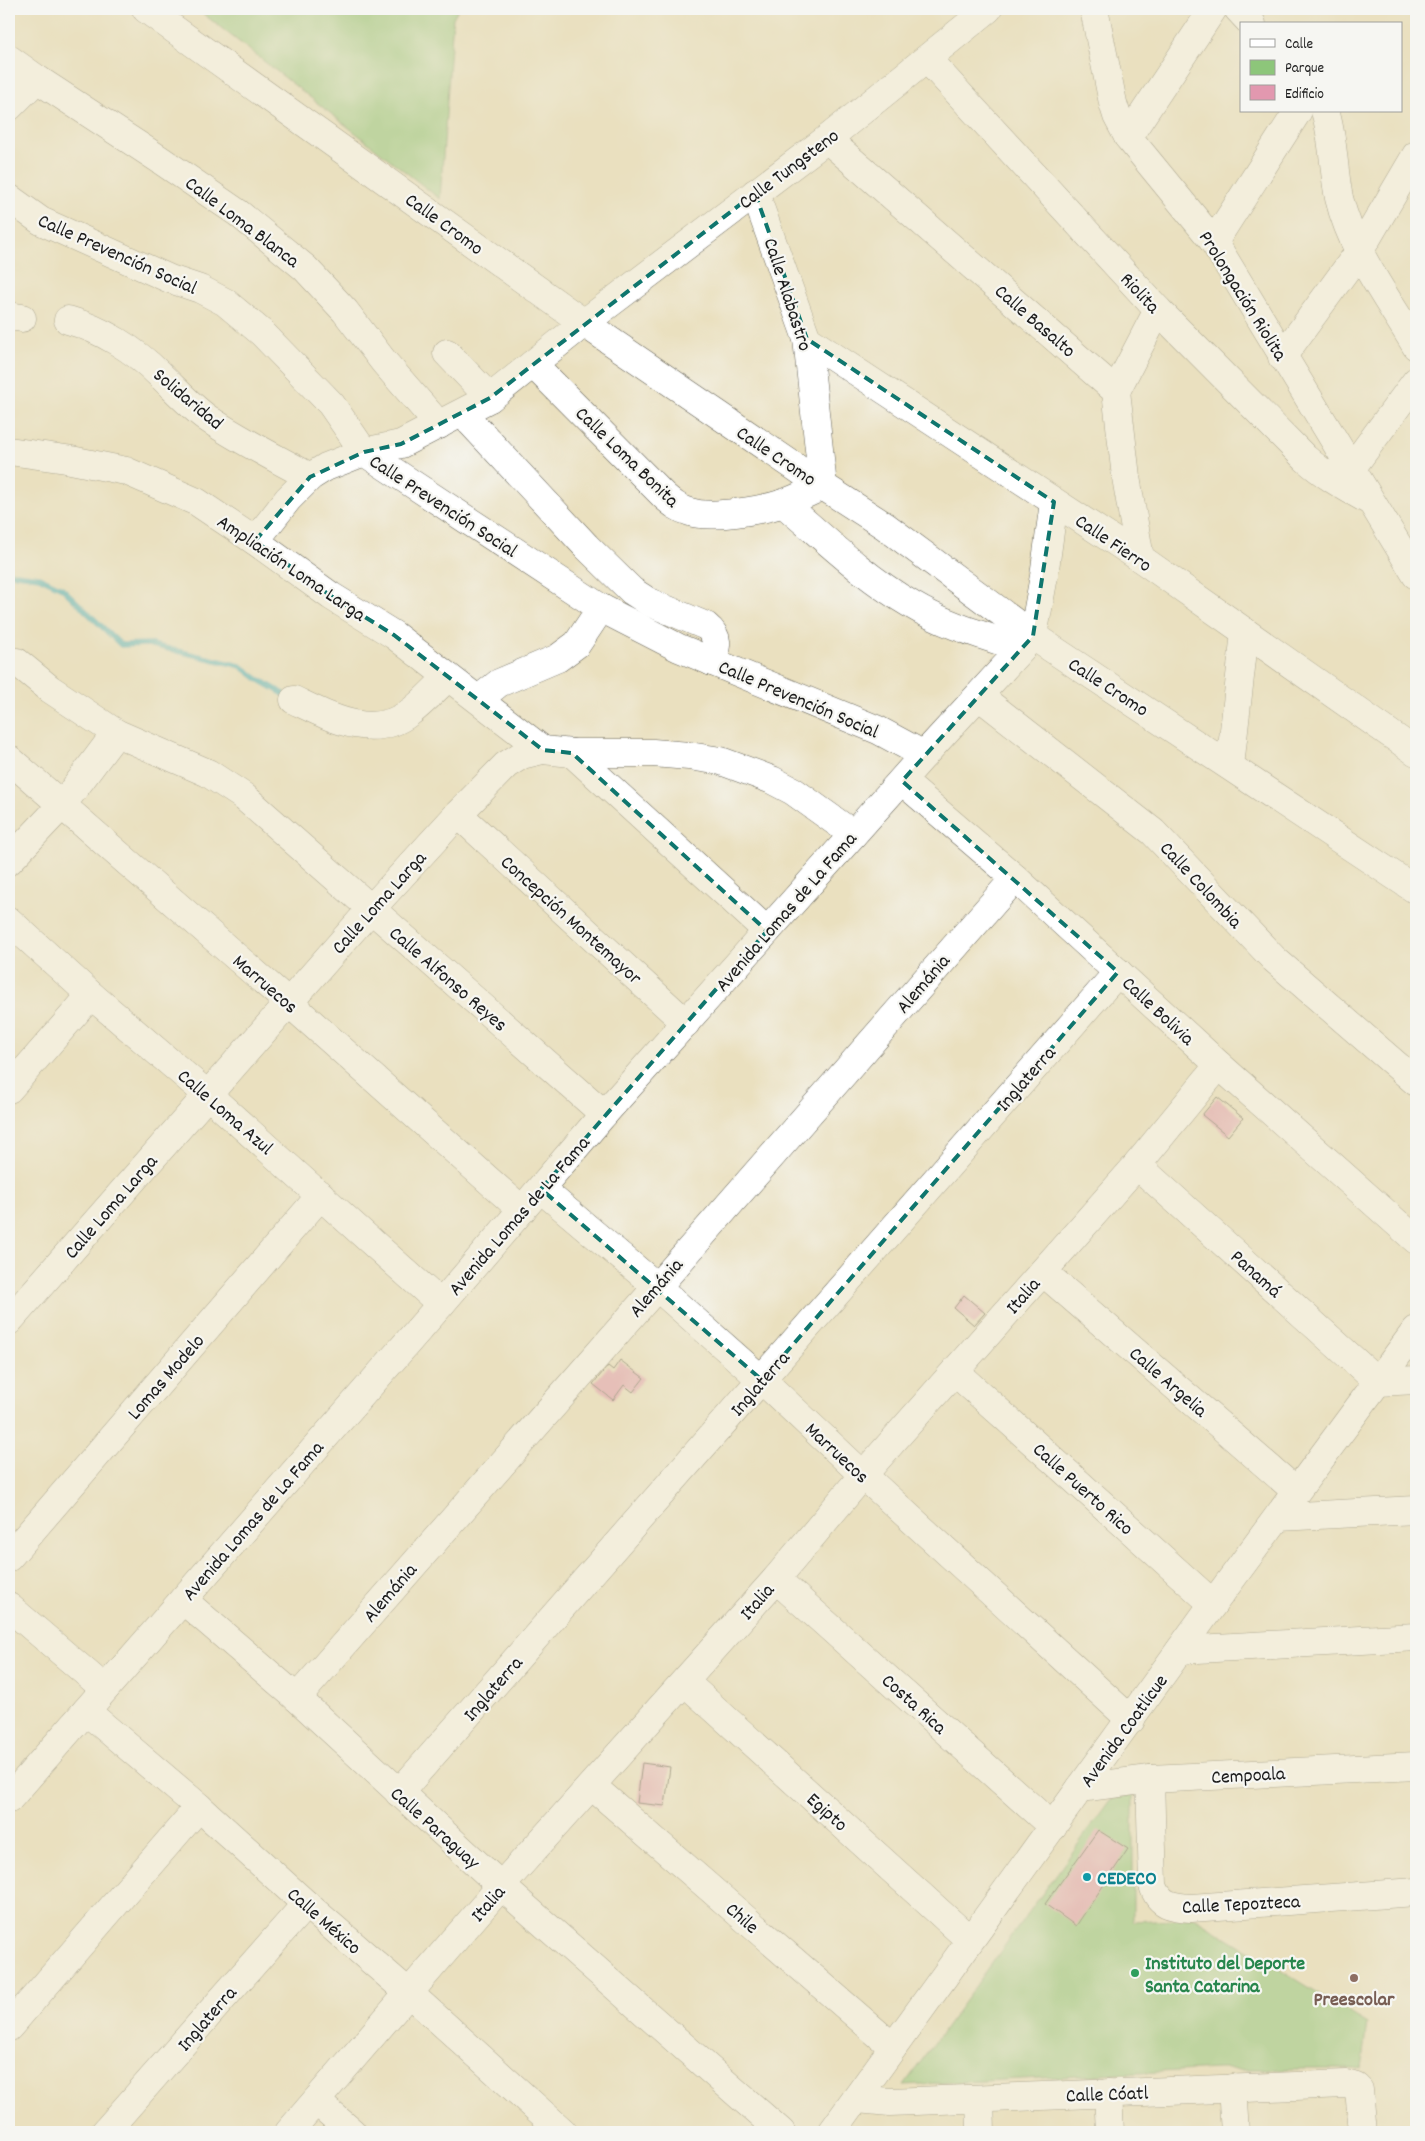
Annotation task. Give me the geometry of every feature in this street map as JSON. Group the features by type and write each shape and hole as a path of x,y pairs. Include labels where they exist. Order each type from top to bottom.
{"street":[{"name":"Calle Cromo","path":"146,9 584,323 823,486 885,526 1027,642 1230,766 1416,890"},
{"name":"Calle Tungsteno","path":"255,541 288,499 310,477 326,467 364,452 401,444 490,398 584,323 827,139 988,9"},
{"name":"Prolongación Riolita","path":"1094,9 1113,103 1117,116 1128,137 1214,242 1282,357 1416,575"},
{"path":"1128,137 1213,9"},
{"path":"1238,9 1250,22"},
{"name":"Calle Loma Blanca","path":"9,59 37,80 159,158 238,213 305,268 345,311 384,362 451,419 632,591 649,602 706,626 713,632 717,639 717,648 712,662"},
{"name":"Riolita","path":"927,59 1158,310 1318,470 1373,503"},
{"path":"9,107 37,80"},
{"path":"1214,242 1297,112"},
{"path":"1326,112 1339,197 1346,222 1359,252 1416,346"},
{"name":"Calle Basalto","path":"827,139 1116,391"},
{"path":"1282,357 1359,252 1416,155"},
{"name":"Calle Alabastro","path":"755,193 807,339 823,486"},
{"name":"Calle Prevención Social","path":"9,198 41,221 162,276 200,290 225,302 282,352 331,404 364,452 600,608 712,662 878,730 924,754"},
{"path":"1140,558 1126,477 1116,391 1158,310"},
{"name":"Solidaridad","path":"68,320 117,342 140,357 160,374 178,394 208,418 310,477"},
{"name":"Calle Fierro","path":"807,339 1140,558 1416,752"},
{"path":"447,354 490,398"},
{"name":"Calle Loma Bonita","path":"533,364 676,507 706,515 726,514 783,504 823,486"},
{"path":"1351,469 1416,381"},
{"name":"Ampliación Loma Larga","path":"9,451 66,459 126,471 197,502 331,596 394,635 544,750"},
{"path":"783,504 852,564 912,606 942,620 1027,642 1044,576 1054,502"},
{"path":"478,699 499,683 558,658 577,644 600,608"},
{"path":"1230,766 1245,632"},
{"name":"Avenida Lomas de La Fama","path":"9,1799 442,1304 604,1114 924,754 1027,642"},
{"name":"Calle Alfonso Reyes","path":"17,662 50,689 116,733 177,758 225,783 243,796 604,1114"},
{"path":"294,700 349,723 381,726 395,722 409,713 448,677"},
{"name":"Calle Colombia","path":"979,696 1153,832 1274,959 1416,1082"},
{"path":"9,861 62,805 116,733"},
{"name":"Calle Loma Larga","path":"9,1321 371,909 458,814 506,765 522,755 544,750 572,753 662,754 689,756 721,762 772,780 793,791 853,834"},
{"path":"572,753 767,931"},
{"name":"Marruecos","path":"9,759 288,1002 522,1210"},
{"name":"Calle Bolivia","path":"902,781 1015,878 1219,1066 1416,1240"},
{"name":"Concepción Montemayor","path":"458,814 686,1024"},
{"name":"Alemánia","path":"296,1698 1015,878"},
{"name":"Calle Loma Azul","path":"9,921 91,995 208,1095 442,1304"},
{"name":"Inglaterra","path":"399,1794 1118,972"},
{"path":"9,1089 91,995"},
{"name":"Italia","path":"289,2132 502,1886 776,1579 863,1475 1137,1165 1219,1066"},
{"name":"Panamá","path":"1137,1165 1378,1382"},
{"name":"Marruecos","path":"541,1189 656,1286 762,1380 1131,1720"},
{"name":"Lomas Modelo","path":"9,1556 321,1195"},
{"name":"Calle Argelia","path":"1042,1272 1296,1491"},
{"name":"Avenida Coatlicue","path":"840,2128 857,2098 970,1940 1131,1720 1213,1604 1416,1330"},
{"name":"Calle Puerto Rico","path":"955,1372 1213,1604"},
{"path":"1378,1382 1416,1380"},
{"path":"1278,1517 1416,1510"},
{"name":"Costa Rica","path":"776,1579 1053,1827"},
{"name":"Calle Paraguay","path":"182,1600 296,1698 399,1794 781,2132"},
{"path":"9,1607 105,1689"},
{"path":"1180,1650 1416,1637"},
{"name":"Egipto","path":"685,1682 970,1940"},
{"name":"Calle México","path":"86,1711 199,1807 563,2132"},
{"name":"Cempoala","path":"1080,1788 1150,1779 1416,1766"},
{"name":"Calle Tepozteca","path":"1150,1779 1153,1885 1159,1900 1164,1904 1178,1908 1191,1908 1416,1892"},
{"name":"Chile","path":"592,1786 893,2048"},
{"path":"9,2026 199,1807"},
{"name":"Inglaterra","path":"105,2132 306,1904"},
{"name":"Calle Cóatl","path":"857,2098 890,2102 1346,2084 1356,2087 1361,2096 1363,2132"},
{"path":"1232,2088 1235,2132"},
{"path":"1108,2093 1110,2132"},
{"path":"980,2099 981,2132"},
{"path":"316,2101 352,2132"}],"highlighted area":[{"path":"755,193 807,339 1054,502 1033,636 902,781 1118,972 762,1380 541,1189 767,931 572,753 543,750 394,635 331,596 255,541 310,477 364,452 401,444 490,398"}],"green space":[{"path":"197,9 458,9 453,18 440,199"},
{"name":"Instituto del Deporte Santa Catarina","path":"1133,1794 1133,1921 1195,1918 1368,2024 1362,2069 1218,2069 904,2085 1110,1800"}],"building":[{"path":"1217,1097 1243,1118 1228,1136 1202,1115"},
{"path":"964,1295 985,1313 974,1325 954,1308"},
{"path":"620,1360 644,1378 633,1392 624,1385 613,1400 593,1384 608,1366 613,1370"},
{"path":"642,1763 670,1767 665,1806 637,1803"},
{"name":"CEDECO","path":"1098,1830 1128,1849 1076,1926 1045,1904"}],"waterway":[{"path":"9,573 39,577 62,588 121,645 148,644 241,666 258,679 284,694"}],"place":[{"name":"CEDECO","path":"1087,1877"},
{"name":"Instituto del Deporte Santa Catarina","path":"1135,1973"},
{"name":"Preescolar","path":"1354,1978"}]}
